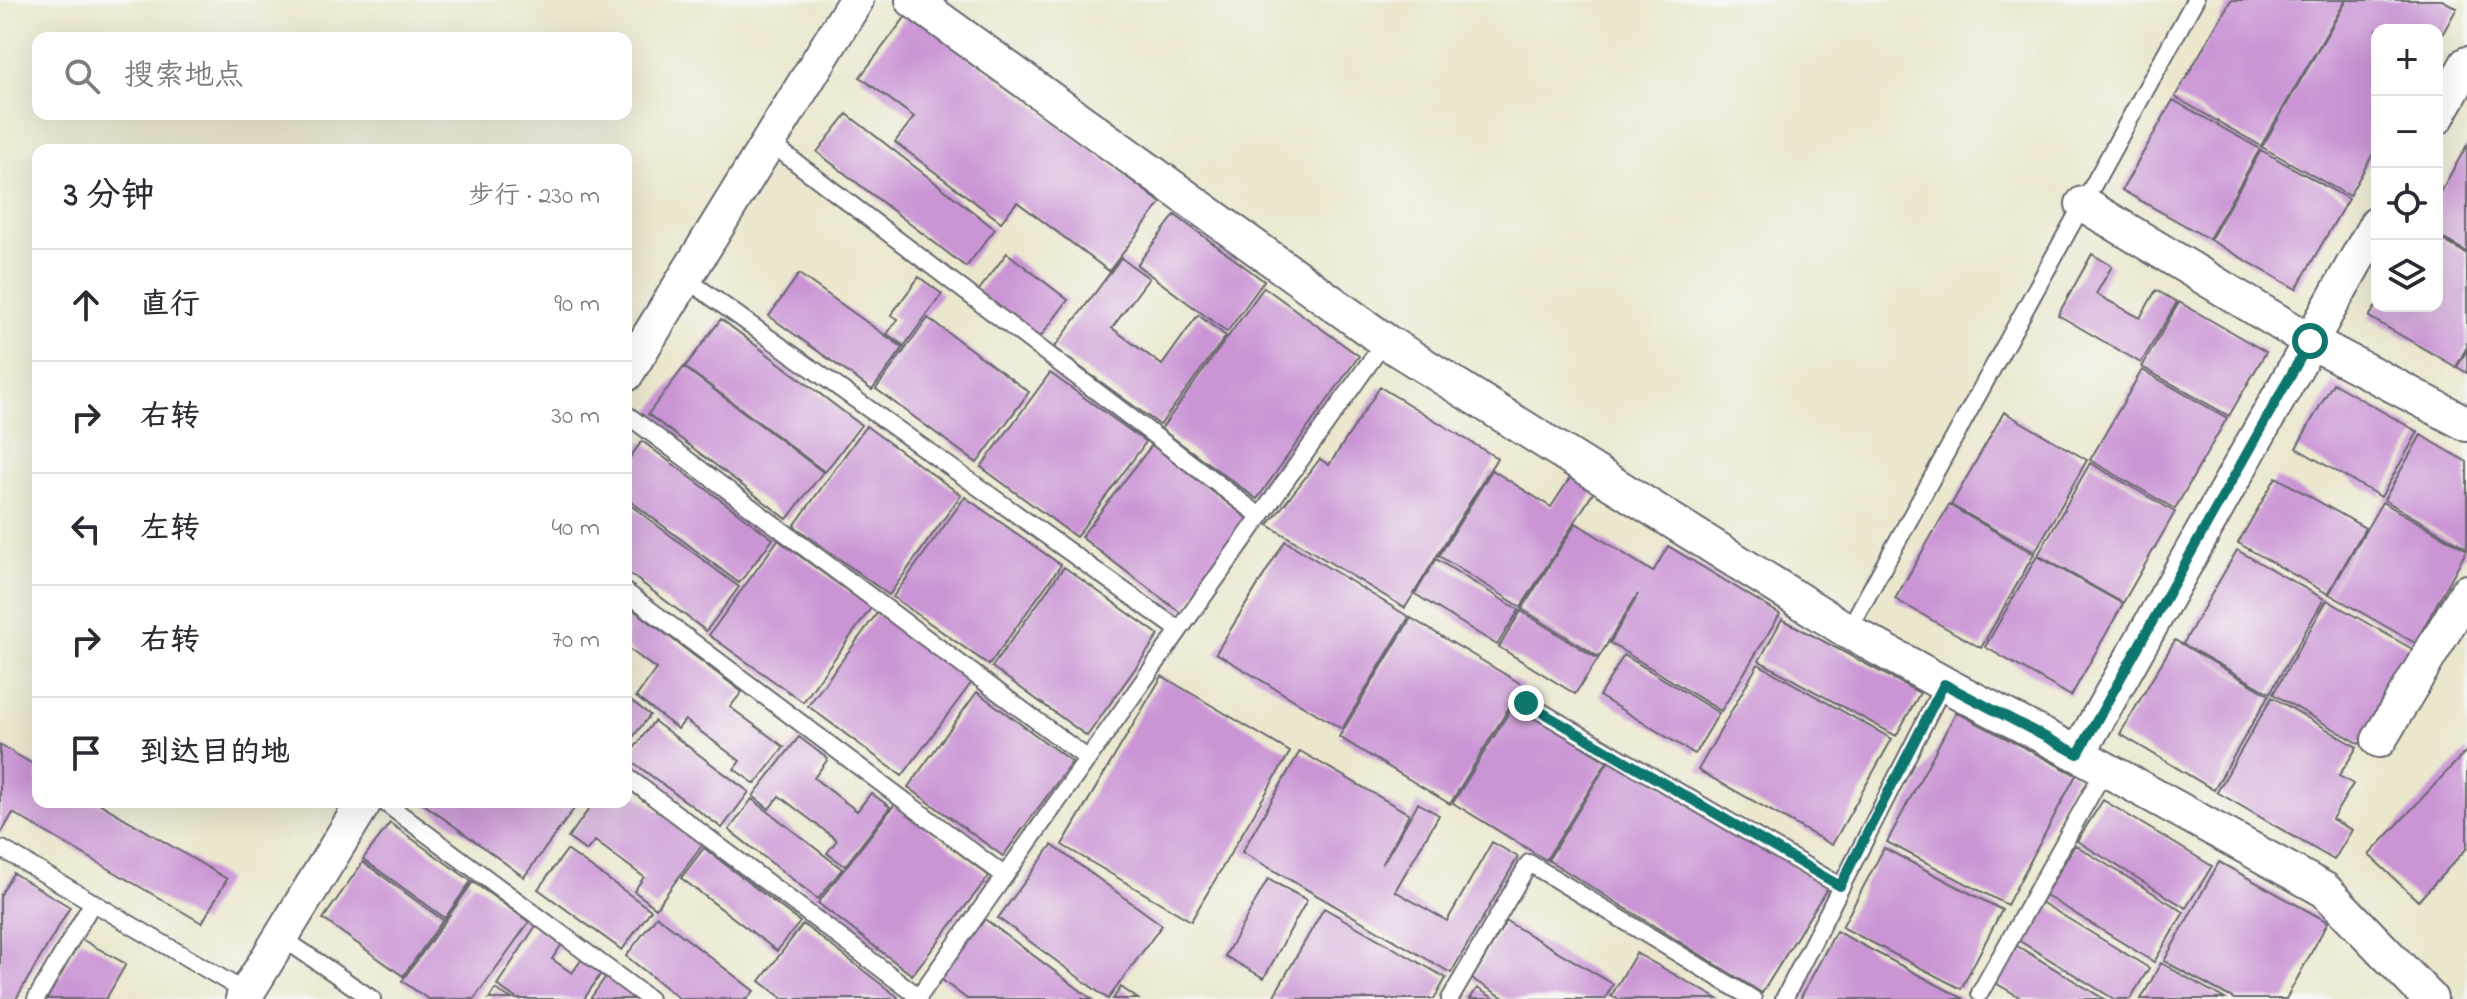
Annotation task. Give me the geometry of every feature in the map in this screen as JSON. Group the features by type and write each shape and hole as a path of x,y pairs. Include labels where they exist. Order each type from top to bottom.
{"street":[{"path":"632,364 856,0"},
{"path":"913,0 1385,341 1848,631 2325,890 2430,999"},
{"path":"2443,106 2467,64"},
{"path":"2083,204 2310,341 2467,424"},
{"path":"2091,761 2310,341 2371,234"},
{"path":"2379,740 2467,592"},
{"path":"245,996 360,808"}],"lane":[{"path":"1848,631 2195,0"},
{"path":"769,142 1260,516"},
{"path":"685,278 1179,630"},
{"path":"632,781 918,998 1385,341"},
{"path":"632,418 1088,759"},
{"path":"632,596 1005,876"},
{"path":"1784,999 1944,684"},
{"path":"1526,703 1840,886"},
{"path":"1980,993 2091,761"},
{"path":"392,808 649,999"},
{"path":"0,852 2,849 93,902 245,996"},
{"path":"1450,999 1529,863 1753,999"},
{"path":"36,999 93,902"},
{"path":"281,937 372,999"}],"building":[{"path":"2231,0 2346,0 2261,146 2175,97"},
{"path":"2347,0 2442,0 2457,8 2443,33 2443,24 2371,24 2371,158 2349,196 2262,147"},
{"path":"910,11 1161,203 1109,271 1017,202 1001,222 895,142 914,117 860,77"},
{"path":"2173,100 2260,149 2209,239 2122,190"},
{"path":"847,114 995,229 966,267 817,152"},
{"path":"2467,145 2467,252 2443,238 2443,187"},
{"path":"2261,150 2348,199 2296,289 2210,240"},
{"path":"1175,215 1264,281 1227,332 1137,265"},
{"path":"2443,240 2467,254 2467,347 2456,367 2369,317 2372,312 2443,312"},
{"path":"1007,253 1068,300 1038,340 976,294"},
{"path":"2092,254 2112,266 2096,294 2140,318 2156,290 2177,302 2141,363 2058,315"},
{"path":"1121,258 1149,278 1112,328 1162,365 1198,315 1226,336 1160,425 1054,348"},
{"path":"799,274 903,348 872,390 769,316"},
{"path":"919,277 942,294 904,346 887,334 898,319 891,315"},
{"path":"1264,287 1359,356 1257,499 1161,429"},
{"path":"2179,302 2266,352 2229,416 2142,367"},
{"path":"928,318 1029,392 977,463 876,389"},
{"path":"721,319 861,425 825,472 685,367"},
{"path":"2467,350 2467,373 2457,367"},
{"path":"684,367 823,472 787,519 648,414"},
{"path":"2142,370 2227,418 2175,509 2090,460"},
{"path":"1050,373 1146,442 1076,537 981,467"},
{"path":"2333,383 2418,432 2381,497 2296,448"},
{"path":"1380,387 1497,458 1405,608 1268,525 1320,459 1329,465"},
{"path":"2004,412 2087,460 2035,552 1951,505"},
{"path":"866,426 961,495 889,595 794,526"},
{"path":"2421,435 2467,462 2467,548 2384,500"},
{"path":"642,441 773,539 739,583 632,503 632,455"},
{"path":"1152,445 1251,521 1181,613 1081,537"},
{"path":"2090,463 2175,512 2123,603 2038,555"},
{"path":"1492,470 1551,507 1572,475 1595,490 1521,607 1439,556"},
{"path":"2276,477 2365,528 2328,594 2238,543"},
{"path":"965,497 1061,565 989,665 893,597"},
{"path":"2382,502 2467,550 2415,643 2329,594"},
{"path":"1949,505 2034,554 1981,648 1895,599"},
{"path":"632,507 739,587 706,631 632,576"},
{"path":"1576,523 1653,572 1668,546 1780,614 1721,711 1610,643 1638,594 1599,657 1522,609"},
{"path":"778,540 871,608 803,702 709,635"},
{"path":"1285,541 1409,617 1342,729 1216,653"},
{"path":"2237,550 2324,599 2270,693 2183,644"},
{"path":"2037,556 2123,604 2071,696 1985,647"},
{"path":"1436,559 1519,610 1497,645 1415,594"},
{"path":"1064,567 1159,635 1087,736 992,667"},
{"path":"2327,600 2414,650 2360,744 2273,694"},
{"path":"632,609 742,692 730,707 784,747 755,784 734,769 740,761 685,720 678,729 636,697 656,669 632,651"},
{"path":"1521,611 1598,659 1575,694 1499,647"},
{"path":"878,612 972,682 902,776 808,706"},
{"path":"1411,618 1523,685 1450,804 1339,737"},
{"path":"1782,619 1920,693 1896,736 1759,661"},
{"path":"2175,640 2269,695 2214,790 2120,734"},
{"path":"1624,655 1719,713 1695,754 1599,696"},
{"path":"1758,664 1892,739 1832,845 1698,770"},
{"path":"1162,676 1290,752 1191,921 1062,845"},
{"path":"977,692 1072,762 1003,856 908,787"},
{"path":"2272,697 2357,747 2339,776 2353,784 2332,819 2352,830 2334,860 2217,792"},
{"path":"632,702 650,715 632,738"},
{"path":"1514,704 1607,762 1546,860 1453,803"},
{"path":"1956,712 2076,775 2007,905 1887,842"},
{"path":"654,721 749,792 722,828 632,762 632,751"},
{"path":"799,737 828,759 814,778 857,811 871,793 890,807 845,866 827,853 837,840 779,796 769,809 753,796"},
{"path":"0,745 32,764 32,808 107,808 227,879 202,923 13,813 0,835"},
{"path":"2467,750 2467,848 2418,901 2369,855"},
{"path":"1300,751 1409,814 1382,865 1418,803 1439,815 1395,891 1447,921 1492,842 1518,857 1451,973 1242,852"},
{"path":"1613,754 1828,887 1762,993 1548,860"},
{"path":"632,791 703,844 656,908 634,891 644,877 595,841 586,851 568,838 590,808 632,808"},
{"path":"752,799 842,869 818,899 729,830"},
{"path":"2103,800 2212,866 2186,908 2077,841"},
{"path":"895,804 989,876 912,975 818,903"},
{"path":"429,808 575,808 524,877"},
{"path":"390,823 471,881 445,918 363,859"},
{"path":"1052,845 1162,925 1108,999 998,918"},
{"path":"2075,845 2184,912 2154,962 2045,895"},
{"path":"704,848 800,922 777,951 681,878"},
{"path":"1884,848 2002,910 1961,989 1842,927"},
{"path":"567,850 651,910 622,950 538,889"},
{"path":"363,862 443,920 403,976 323,919"},
{"path":"2219,862 2328,922 2286,999 2234,999 2164,961"},
{"path":"13,873 70,907 16,999 0,999 0,896"},
{"path":"1268,879 1307,900 1264,978 1225,956"},
{"path":"473,882 529,922 474,999 428,999 402,981"},
{"path":"2041,902 2149,968 2130,999 2114,999 2018,940"},
{"path":"1324,908 1446,978 1434,999 1272,999"},
{"path":"657,916 754,991 747,999 680,999 626,956"},
{"path":"982,917 1092,999 967,999 938,977"},
{"path":"1506,921 1613,984 1605,999 1506,999 1472,979"},
{"path":"537,924 564,941 552,959 572,973 584,956 604,969 584,999 517,999 497,985"},
{"path":"803,924 898,997 783,999 760,981"},
{"path":"1836,931 1964,999 1800,999"},
{"path":"81,939 126,964 106,999 47,999"},
{"path":"2014,944 2104,999 2023,999 1992,981"},
{"path":"1636,953 1718,999 1617,999 1611,996"},
{"path":"2161,963 2225,999 2141,999"},
{"path":"607,975 640,999 590,999"},
{"path":"1121,987 1138,999 1113,999"},
{"path":"1477,988 1495,999 1470,999"},
{"path":"495,989 512,999 489,999"}],"route":[{"path":"1526,703 1840,886 1944,684 2078,754 2310,341"}]}
